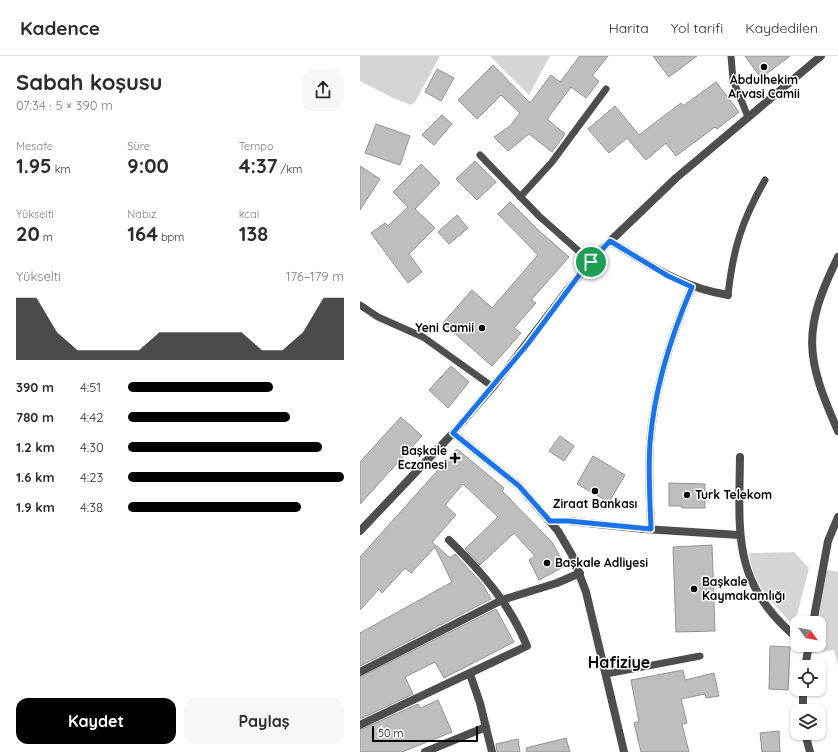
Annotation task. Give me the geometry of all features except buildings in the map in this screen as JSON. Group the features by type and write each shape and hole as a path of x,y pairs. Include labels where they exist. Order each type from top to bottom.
{"street":[{"path":"360,531 453,433 493,387 591,262 610,241 676,178 821,56"},
{"path":"610,241 668,276 692,287 728,295"},
{"path":"838,257 822,289 815,309 811,335 813,362 817,378 838,431"},
{"path":"651,529 649,476 652,424 674,334 692,287"},
{"path":"453,433 519,486 550,521 566,544 580,573 590,604 624,752"},
{"path":"740,457 740,535 744,561 751,582 762,602 775,618 790,632"},
{"path":"814,616 828,541 838,517"},
{"path":"550,521 568,521 651,529 740,535"},
{"path":"360,724 470,674 527,646 513,615 502,600 471,562 449,540"},
{"path":"360,672 502,600 557,583 580,573"},
{"path":"470,674 492,752"},
{"path":"425,752 486,727"},
{"path":"807,740 810,752"}],"lane":[{"path":"731,56 733,80 748,117"},
{"path":"520,197 556,156 606,89"},
{"path":"480,155 556,233 591,262"},
{"path":"728,295 731,268 740,232 749,210 765,180"},
{"path":"360,305 378,317 434,344 493,387"},
{"path":"606,674 700,656"}],"shaded area":[{"path":"360,56 440,56 415,102 411,105 393,98 360,81"},
{"path":"490,56 550,56 529,95"},
{"path":"794,552 809,568 797,615 790,616 790,622 758,583 751,564 749,553"},
{"path":"824,569 838,572 838,665 834,650 826,651 826,616 814,616"},
{"path":"807,652 820,652 807,654"}],"place":[{"name":"Abdulhekim Arvasi Camii","path":"764,67"},
{"name":"Yeni Camii","path":"482,328"},
{"name":"Başkale Eczanesi","path":"455,458"},
{"name":"Ziraat Bankası","path":"595,491"},
{"name":"Turk Telekom","path":"687,495"},
{"name":"Başkale Adliyesi","path":"547,563"},
{"name":"Başkale Kaymakamlığı","path":"694,589"}],"district":[{"name":"Hafiziye","path":"619,662"}],"route":[{"path":"610,241 668,276 692,287 682,309 665,364 652,424 649,476 651,529 568,521 550,521 519,486 453,433 527,345 569,288 591,262 610,241"}]}
